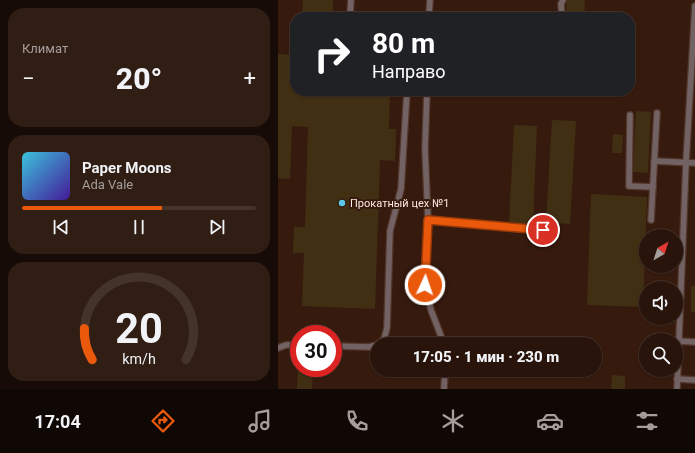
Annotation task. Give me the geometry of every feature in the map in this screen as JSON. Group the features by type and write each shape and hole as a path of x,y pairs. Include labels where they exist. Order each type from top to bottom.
{"street":[{"path":"350,12 351,0"},
{"path":"430,0 430,12"},
{"path":"562,12 563,0"},
{"path":"678,333 695,6"},
{"path":"385,337 387,328 390,231 401,190 407,96"},
{"path":"427,96 425,149 428,220 425,285 431,310 441,337"},
{"path":"651,220 657,113"},
{"path":"630,115 629,186 653,187"},
{"path":"654,161 695,163"},
{"path":"428,220 543,230"},
{"path":"683,341 695,342"},
{"path":"278,348 290,345"},
{"path":"342,346 370,347"},
{"path":"444,377 444,389"},
{"path":"677,389 677,379 695,380"}],"building":[{"path":"303,0 333,0 333,12 302,12"},
{"path":"567,0 585,0 584,12 566,12"},
{"name":"Прокатный цех №1","path":"278,54 290,55 290,96 390,96 389,129 396,129 395,161 380,160 375,309 302,306 304,253 293,253 294,227 305,227 308,127 292,126 290,179 278,178"},
{"path":"636,111 651,112 648,173 633,172"},
{"path":"552,120 576,121 570,224 546,222"},
{"path":"514,125 537,126 533,225 509,223"},
{"path":"613,134 623,135 622,153 612,153"},
{"path":"591,194 647,197 646,229 639,229 639,273 644,273 644,281 639,281 639,307 587,305"},
{"path":"691,286 695,286 695,312 691,312"},
{"path":"612,375 625,376 625,389 611,389"},
{"path":"298,377 313,377 312,389 297,389"}],"place":[{"name":"Прокатный цех №1","path":"342,203"}],"route":[{"path":"425,285 428,220 543,230"}]}
